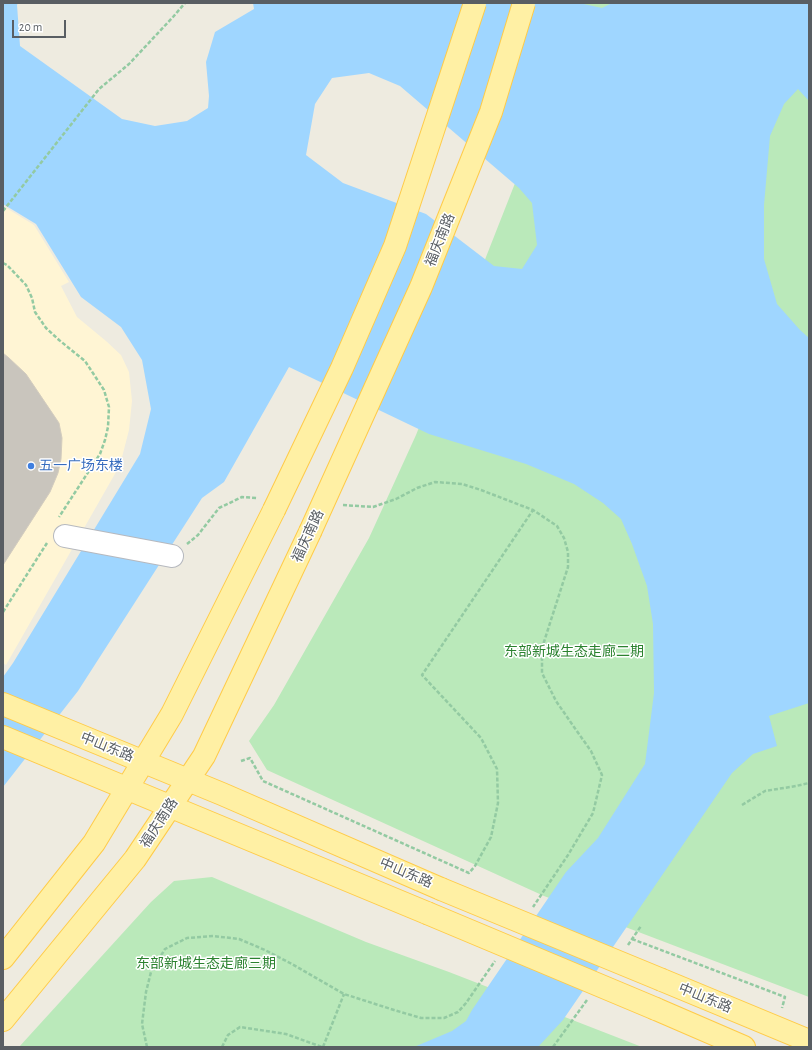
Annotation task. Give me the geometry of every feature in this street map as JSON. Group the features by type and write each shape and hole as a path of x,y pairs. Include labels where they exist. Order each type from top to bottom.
{"main road":[{"path":"3,958 94,843 172,714 270,504 342,368 395,246 475,3"},
{"name":"福庆南路","path":"3,1020 135,859 206,752 310,532 421,287 491,112 524,3"},
{"name":"中山东路","path":"3,704 188,780 441,889 809,1041"},
{"name":"中山东路","path":"3,738 128,788 744,1047"}],"street":[{"path":"60,533 172,556"}],"path":[{"path":"3,211 99,89 129,64 185,3"},
{"path":"3,263 7,265 26,285 32,298 35,312 46,328 85,361 104,390 109,407 108,427 100,454 54,524 60,533 3,612"},
{"path":"343,504 374,507 396,499 417,488 435,482 462,484 533,510 557,526 564,538 568,552 568,567 542,648 542,673 556,701 591,751 602,775 594,813 532,909"},
{"path":"172,556 198,535 219,508 242,497 270,504"},
{"path":"241,761 250,758 263,781 469,873 491,837 498,803 496,769 481,738 422,675 533,510"},
{"path":"742,805 765,792 809,783"},
{"path":"147,1047 142,1024 146,992 152,972 166,949 187,938 213,936 239,939 290,963 344,994 421,1018 444,1018 458,1012 466,1003 496,959"},
{"path":"632,939 785,997 775,1027"},
{"path":"222,1047 228,1035 240,1027 286,1034 322,1047 344,994"}],"shaded area":[{"path":"3,206 34,225 69,282 61,286 77,317 121,355 129,372 132,401 129,430 120,465 6,665 3,663"}],"green space":[{"name":"东部新城生态走廊二期","path":"572,3 809,3 809,997 544,896 267,770 249,741 274,705 369,538 416,435 532,140"},
{"name":"东部新城生态走廊三期","path":"212,877 366,942 449,972 642,1047 19,1047 151,902 174,881"}],"water":[{"path":"3,3 18,3 20,46 122,119 155,126 187,121 208,108 209,96 206,62 215,32 254,9 253,3 579,3 602,8 612,3 809,3 809,101 798,89 784,104 770,136 764,205 764,259 777,304 809,338 809,703 769,716 777,746 753,754 732,773 563,1020 538,1047 414,1047 452,1031 466,1021 566,872 598,838 645,764 654,693 653,624 647,586 632,544 621,519 603,503 574,484 526,464 429,434 289,367 224,482 202,498 78,691 3,787 3,677 140,454 151,409 142,360 121,327 81,297 36,224 3,204","holes":["369,73 400,86 519,188 532,203 537,245 522,269 494,266 426,214 343,183 306,155 315,104 332,78"]}],"building":[{"name":"五一广场东楼","path":"3,353 26,374 59,423 62,438 61,459 58,473 50,492 3,565"}],"place":[{"name":"五一广场东楼","path":"31,466"}]}
